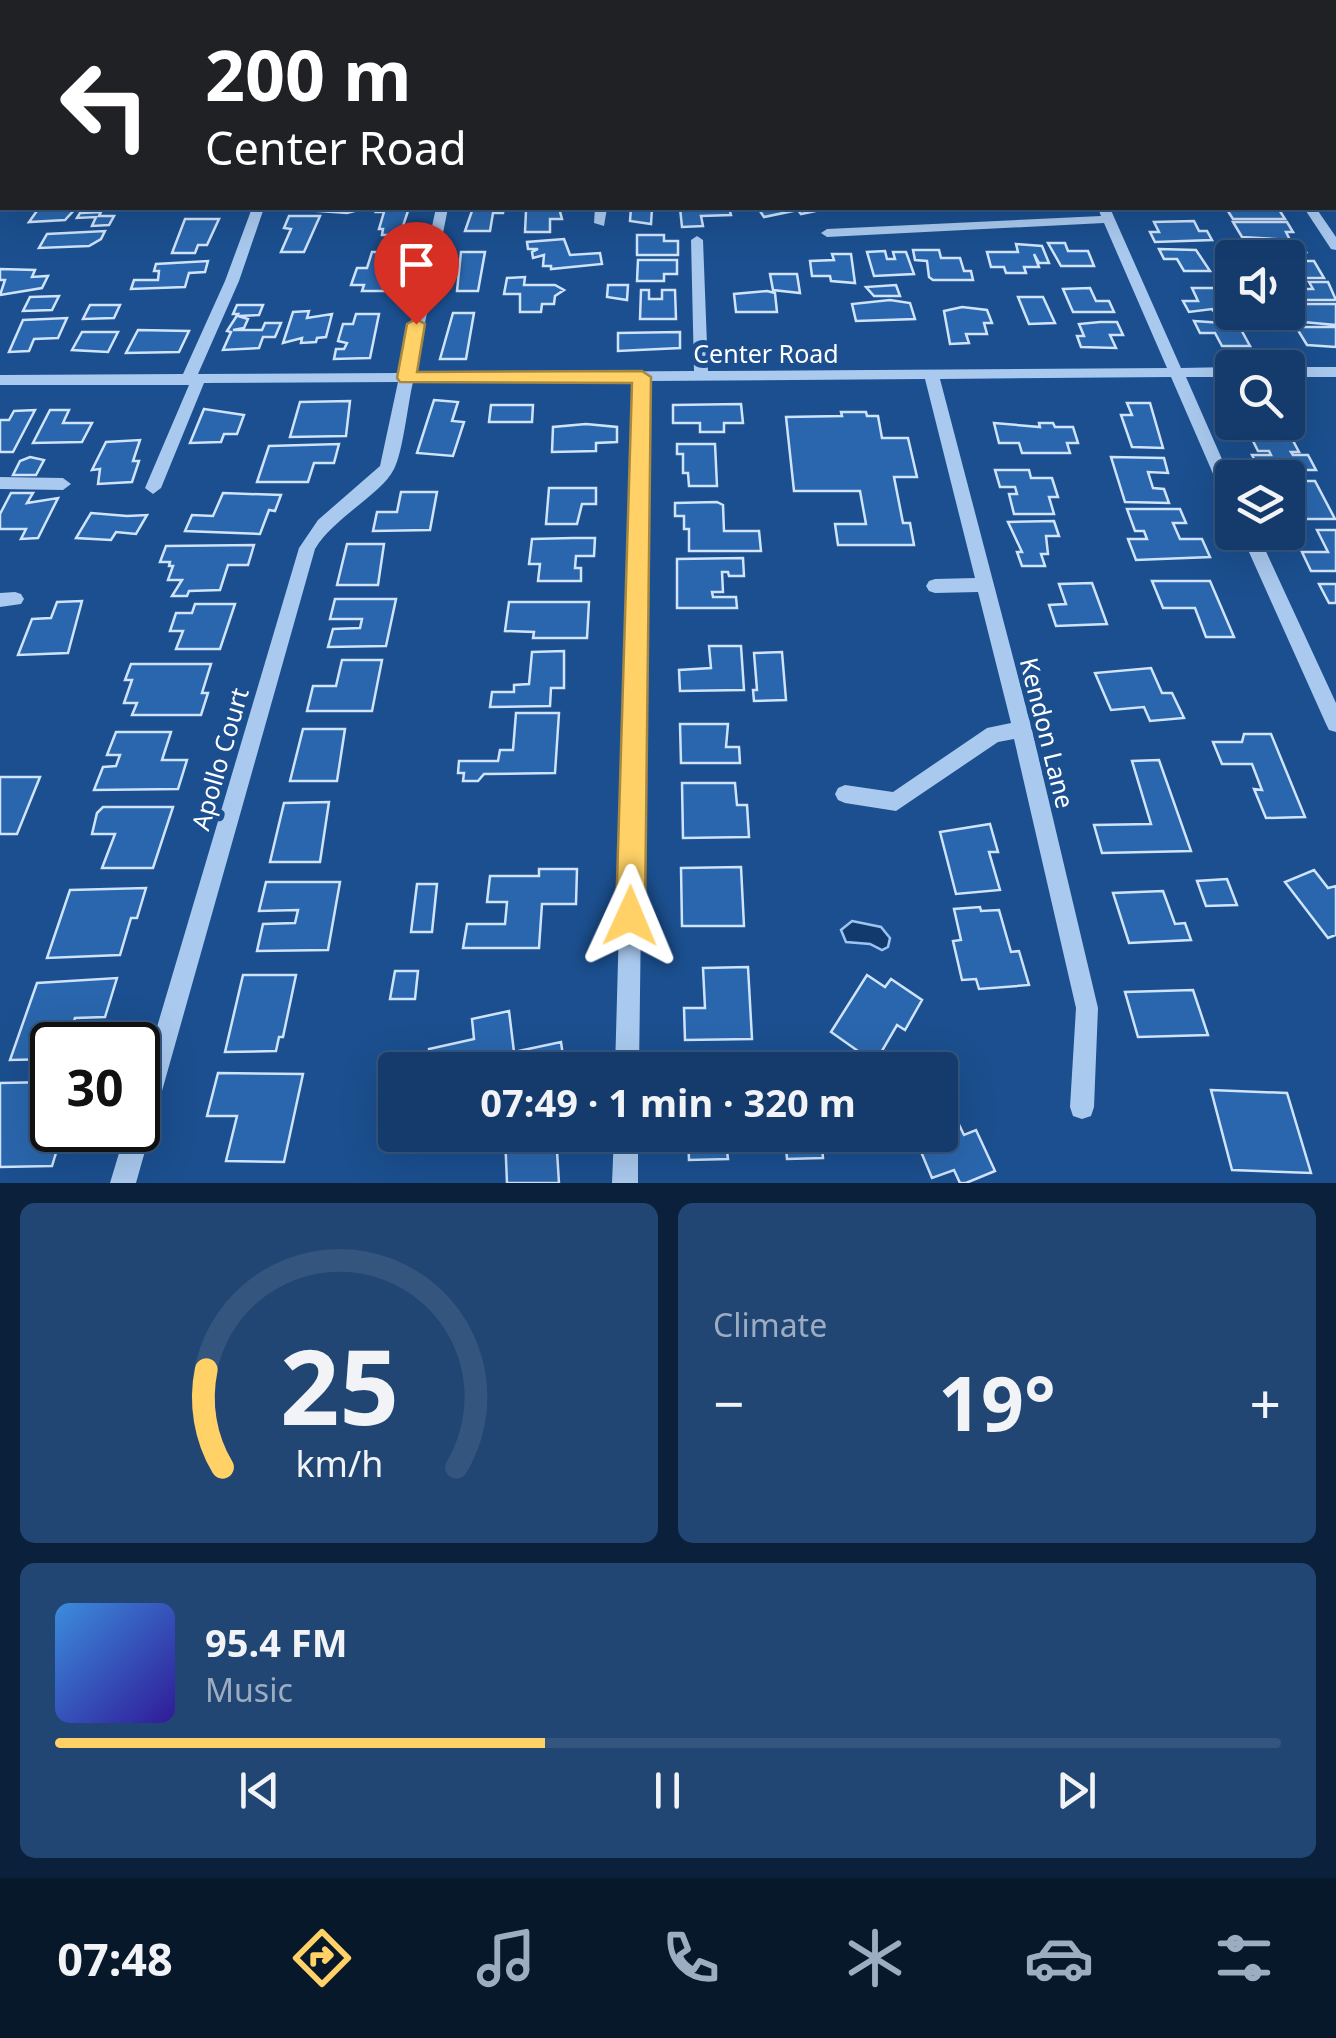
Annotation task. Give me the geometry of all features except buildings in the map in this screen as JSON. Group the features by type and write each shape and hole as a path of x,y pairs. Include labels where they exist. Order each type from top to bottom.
{"street":[{"path":"153,488 257,210"},
{"name":"Apollo Court","path":"124,1183 308,548 320,524 370,486 386,468 442,210"},
{"path":"600,222 601,210"},
{"path":"1311,210 1336,246"},
{"path":"826,233 1106,213 1170,350 1174,372 1215,462"},
{"path":"697,240 701,377"},
{"name":"Center Road","path":"0,380 1215,372"},
{"path":"1305,372 1336,372"},
{"name":"Kendon Lane","path":"932,376 1022,730 1087,1008 1082,1106"},
{"path":"627,1052 642,377"},
{"path":"0,483 62,484"},
{"path":"1256,550 1336,724"},
{"path":"935,586 984,585"},
{"path":"845,794 896,802 994,734 1022,730"},
{"path":"625,1183 626,1152"}],"water":[{"path":"852,921 881,927 890,938 888,947 882,950 870,944 846,942 841,930"}],"route":[{"path":"416,324 406,378 642,377 630,916"}]}
